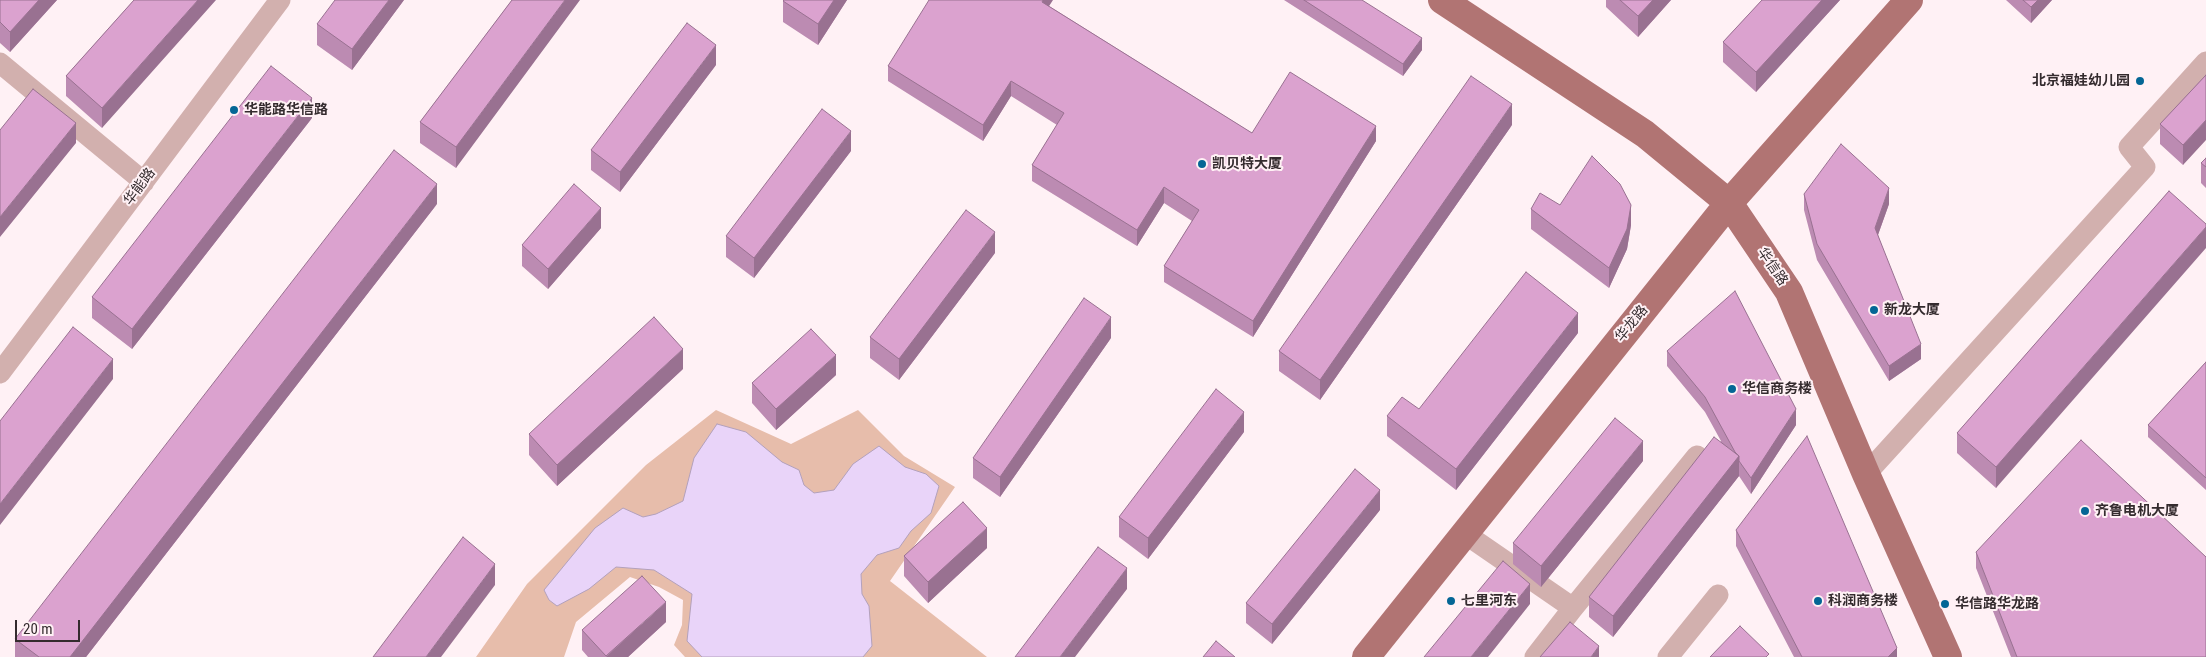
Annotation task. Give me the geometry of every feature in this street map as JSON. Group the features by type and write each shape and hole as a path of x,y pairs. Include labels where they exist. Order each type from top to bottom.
{"main road":[{"name":"华信路","path":"1442,0 1645,134 1729,203 1789,292 1866,474 1948,657"},
{"name":"华龙路","path":"1366,657 1729,203 1909,0"}],"street":[{"name":"华能路","path":"0,373 280,0"},
{"path":"1866,474 2145,167 2129,147 2206,62"},
{"path":"0,63 144,182"},
{"path":"1535,657 1697,456"},
{"path":"1464,533 1573,608"},
{"path":"1668,657 1718,595"}],"shaded area":[{"path":"716,410 791,444 858,410 904,456 955,487 890,581 987,657 685,657 674,645 682,625 683,600 659,587 630,577 576,622 564,657 476,657 527,584 646,465"},
{"path":"717,424 746,432 782,462 799,470 804,485 814,493 834,490 853,464 879,446 905,467 926,474 939,486 931,513 911,531 899,548 877,555 861,574 862,594 869,606 872,646 863,657 702,657 687,641 692,594 654,570 616,567 589,589 557,606 549,600 544,590 595,528 623,508 643,517 656,514 683,501 694,458"}],"building":[{"path":"0,0 39,0 10,32 0,22"},
{"path":"134,0 198,0 102,108 66,76"},
{"path":"335,0 389,0 352,49 317,24"},
{"path":"512,0 565,0 456,147 420,122"},
{"path":"784,0 834,0 818,24"},
{"name":"凯贝特大厦","path":"929,0 1043,0 1042,2 1252,133 1290,72 1376,126 1253,321 1164,266 1199,210 1164,187 1137,230 1032,165 1064,113 1011,81 983,125 888,66"},
{"path":"1304,0 1362,0 1422,38 1403,64"},
{"path":"1620,0 1653,0 1638,16"},
{"path":"1762,0 1822,0 1756,72 1723,42"},
{"path":"2023,0 2038,0 2031,7"},
{"path":"687,23 716,45 620,172 591,150"},
{"path":"271,66 312,98 132,329 92,297"},
{"path":"2206,75 2206,120 2183,145 2160,124"},
{"path":"1471,76 1512,104 1320,380 1279,351"},
{"path":"33,89 76,123 0,217 0,130"},
{"path":"822,109 851,131 754,258 726,236"},
{"name":"新龙大厦","path":"1841,144 1889,188 1875,228 1921,344 1889,366 1817,244 1804,194"},
{"path":"394,150 437,184 70,657 39,657 15,639"},
{"path":"1592,156 1620,184 1631,205 1627,229 1609,268 1531,209 1540,193 1560,205"},
{"path":"2206,158 2206,167 2201,163"},
{"path":"574,184 601,208 548,269 522,245"},
{"path":"2169,191 2206,224 2206,227 1996,467 1957,433"},
{"path":"966,210 995,232 899,359 870,337"},
{"path":"1526,272 1578,313 1456,469 1387,416 1402,397 1419,409"},
{"name":"华信商务楼","path":"1735,291 1796,409 1751,478 1739,461 1739,456 1705,397 1667,351"},
{"path":"1084,298 1111,317 1000,477 973,458"},
{"path":"654,317 683,349 557,465 529,434"},
{"path":"73,327 113,359 0,504 0,421"},
{"path":"811,329 836,355 776,409 752,383"},
{"path":"2206,362 2206,478 2148,425"},
{"path":"1216,389 1244,412 1148,538 1119,517"},
{"path":"1615,418 1643,441 1541,566 1513,543"},
{"name":"科润商务楼","path":"1807,436 1897,648 1888,657 1802,657 1736,530"},
{"path":"1714,437 1739,456 1613,616 1589,597"},
{"name":"齐鲁电机大厦","path":"2081,440 2206,557 2206,657 2017,657 1976,552"},
{"path":"1355,469 1380,490 1272,624 1246,603"},
{"path":"963,502 987,528 928,582 904,556"},
{"path":"463,537 495,564 426,657 373,657"},
{"path":"1098,547 1127,568 1060,657 1015,657"},
{"path":"1503,561 1530,584 1471,657 1424,657"},
{"path":"642,576 666,602 606,656 582,630"},
{"path":"1570,622 1599,646 1591,657 1540,657"},
{"path":"1740,626 1769,654 1766,657 1710,657"},
{"path":"1216,641 1235,657 1203,657"}],"place":[{"name":"北京福娃幼儿园","path":"2140,81"},
{"name":"华能路华信路","path":"234,110"},
{"name":"凯贝特大厦","path":"1202,164"},
{"name":"新龙大厦","path":"1874,310"},
{"name":"华信商务楼","path":"1732,389"},
{"name":"齐鲁电机大厦","path":"2085,511"},
{"name":"七里河东","path":"1451,601"},
{"name":"科润商务楼","path":"1818,601"},
{"name":"华信路华龙路","path":"1945,604"}]}
